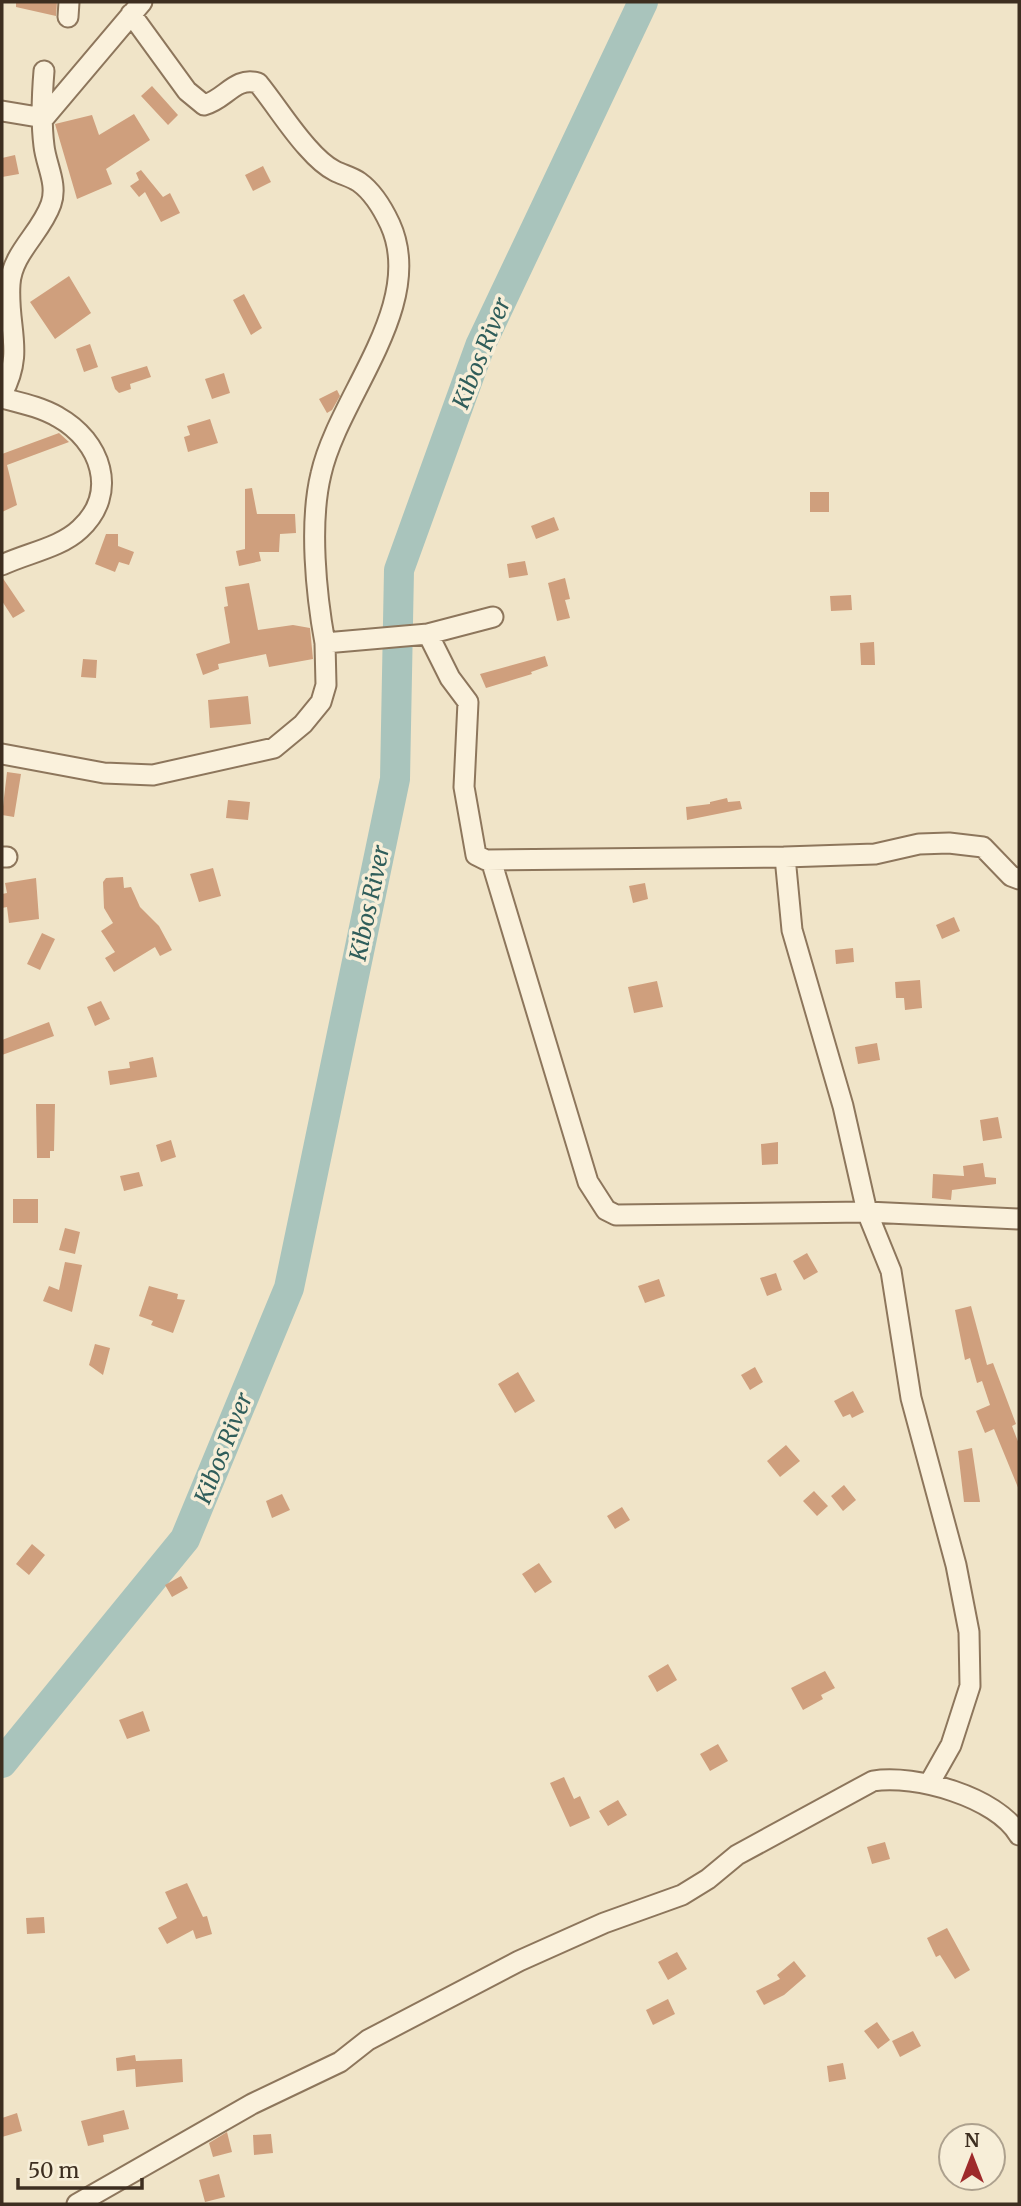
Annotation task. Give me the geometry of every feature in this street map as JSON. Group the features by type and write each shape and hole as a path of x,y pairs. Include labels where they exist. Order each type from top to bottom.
{"street":[{"path":"2,754 104,773 153,775 274,748 303,724 321,702 326,685 325,643 317,599 316,506 321,472 390,314 398,286 398,253 391,226 371,192 357,180 332,170 307,147 258,83 241,82 212,103 204,105 187,91 136,7 44,118"},
{"path":"2,565 58,544 79,530 98,509 103,490 97,458 62,419 42,409 2,396 13,374 15,349 10,283 20,252 39,226 53,193 44,149 44,71"},
{"path":"2,111 44,118"},
{"path":"325,643 421,635 493,617"},
{"path":"421,635 468,702 464,747 467,816 476,855 491,860 785,857 875,854 919,845 967,845 984,847 1011,876 1019,879"},
{"path":"785,857 792,929 844,1106 867,1212 891,1271 911,1398 956,1565 968,1632 970,1686 951,1745 929,1784"},
{"path":"491,860 588,1182 606,1210 616,1215 867,1212 1019,1219"},
{"path":"83,2203 121,2178 218,2123 340,2062 368,2040 519,1961 604,1923 682,1895 708,1879 737,1855 861,1787 889,1778 929,1784 985,1804 1010,1819 1019,1835"}],"building":[{"path":"16,2 57,2 56,16 16,7"},
{"path":"152,86 178,115 168,125 141,96"},
{"path":"134,114 150,140 106,169 112,184 77,199 55,124 92,115 99,135"},
{"path":"15,155 19,174 2,177 2,158"},
{"path":"263,166 271,182 253,191 245,175"},
{"path":"141,170 163,197 170,193 180,213 161,222 145,192 139,197 130,186 139,180 136,173"},
{"path":"69,276 91,313 55,339 30,302"},
{"path":"244,294 262,328 251,335 233,300"},
{"path":"90,344 98,367 84,372 76,349"},
{"path":"147,366 151,377 130,384 131,389 119,393 115,389 111,377"},
{"path":"224,373 230,393 212,399 205,379"},
{"path":"337,390 340,396 332,410 327,413 319,399"},
{"path":"210,419 218,443 188,452 184,437 190,435 187,426"},
{"path":"59,433 69,442 7,465 17,505 2,512 2,454"},
{"path":"252,488 257,514 295,514 296,533 280,534 279,552 259,552 261,561 239,566 236,551 245,549 245,489"},
{"path":"810,492 829,492 829,512 810,512"},
{"path":"554,517 559,530 536,539 531,526"},
{"path":"106,534 118,534 118,546 134,552 129,565 119,562 115,572 95,564"},
{"path":"525,561 528,575 509,578 507,564"},
{"path":"2,577 25,611 13,618 2,601"},
{"path":"565,578 570,599 565,600 570,618 557,621 548,583"},
{"path":"249,583 258,630 293,625 310,628 313,659 269,667 266,654 218,664 219,669 203,675 196,654 230,643 224,607 228,606 225,587"},
{"path":"851,595 852,610 831,611 830,596"},
{"path":"874,642 875,665 861,665 860,643"},
{"path":"545,656 548,666 531,672 532,674 486,688 480,674"},
{"path":"83,659 97,660 96,678 81,677"},
{"path":"248,696 251,724 210,728 208,700"},
{"path":"7,772 21,774 14,817 2,815"},
{"path":"727,798 728,802 740,801 742,809 687,820 686,807 710,804"},
{"path":"228,800 250,802 248,820 226,818"},
{"path":"213,868 221,896 199,902 190,874"},
{"path":"123,877 124,888 131,887 140,907 159,926 172,950 160,956 155,947 114,972 105,958 115,952 101,931 113,923 104,908 103,882 106,878"},
{"path":"36,878 39,919 9,923 7,907 2,908 2,894 7,893 5,883"},
{"path":"645,883 648,899 633,903 629,886"},
{"path":"954,917 960,931 942,939 936,925"},
{"path":"42,933 55,939 40,970 27,964"},
{"path":"853,948 854,962 836,964 835,950"},
{"path":"920,980 922,1008 905,1010 904,998 896,998 895,982"},
{"path":"657,981 663,1007 634,1013 628,987"},
{"path":"101,1001 110,1019 95,1026 87,1007"},
{"path":"49,1022 54,1036 2,1055 2,1040"},
{"path":"877,1043 880,1060 858,1064 855,1047"},
{"path":"153,1057 157,1077 110,1085 108,1071 130,1068 129,1062"},
{"path":"36,1104 55,1104 54,1151 50,1151 50,1158 37,1158"},
{"path":"998,1117 1002,1138 983,1141 980,1120"},
{"path":"171,1140 176,1157 161,1162 156,1145"},
{"path":"778,1142 778,1164 762,1165 761,1144"},
{"path":"983,1163 985,1177 996,1178 996,1184 952,1190 951,1200 932,1198 933,1174 964,1176 963,1166"},
{"path":"139,1172 143,1186 124,1191 120,1176"},
{"path":"13,1199 38,1199 38,1223 13,1223"},
{"path":"65,1228 80,1232 75,1254 59,1250"},
{"path":"807,1253 818,1272 804,1280 793,1261"},
{"path":"65,1262 82,1265 72,1312 43,1301 49,1286 59,1290"},
{"path":"776,1273 782,1290 767,1296 760,1278"},
{"path":"659,1279 665,1296 645,1303 638,1286"},
{"path":"149,1286 178,1294 177,1299 185,1300 173,1333 151,1325 153,1321 139,1316"},
{"path":"971,1306 987,1365 993,1363 1016,1424 1012,1426 1019,1444 1019,1490 994,1429 985,1433 976,1411 990,1405 982,1381 977,1383 970,1358 965,1360 955,1310"},
{"path":"95,1344 110,1348 103,1375 89,1365"},
{"path":"755,1367 763,1382 750,1390 741,1375"},
{"path":"518,1372 535,1401 515,1413 498,1384"},
{"path":"853,1391 864,1412 852,1418 850,1414 843,1417 834,1401"},
{"path":"786,1445 800,1461 780,1477 767,1461"},
{"path":"972,1448 980,1502 964,1502 958,1451"},
{"path":"844,1485 856,1500 843,1511 831,1496"},
{"path":"814,1491 828,1506 817,1516 803,1501"},
{"path":"282,1494 290,1510 272,1518 266,1501"},
{"path":"622,1507 630,1520 615,1529 607,1516"},
{"path":"32,1544 45,1555 29,1575 16,1564"},
{"path":"539,1563 552,1582 535,1593 522,1574"},
{"path":"181,1576 188,1588 172,1597 165,1585"},
{"path":"668,1664 677,1680 657,1692 648,1676"},
{"path":"825,1671 835,1688 821,1695 823,1699 803,1710 791,1688"},
{"path":"143,1711 150,1731 127,1739 119,1720"},
{"path":"718,1744 728,1761 710,1771 700,1754"},
{"path":"564,1777 574,1799 580,1796 590,1818 570,1827 550,1783"},
{"path":"618,1800 627,1815 608,1826 599,1811"},
{"path":"885,1842 890,1859 872,1864 867,1847"},
{"path":"187,1883 203,1917 207,1916 212,1934 196,1939 193,1930 167,1944 158,1928 177,1918 165,1892"},
{"path":"44,1917 45,1933 27,1934 26,1918"},
{"path":"947,1928 970,1970 955,1979 940,1955 936,1957 927,1938"},
{"path":"677,1952 687,1969 668,1980 658,1962"},
{"path":"794,1961 806,1976 784,1995 764,2005 756,1991 780,1979 777,1975"},
{"path":"668,1999 675,2014 653,2025 646,2010"},
{"path":"877,2022 890,2040 878,2049 864,2031"},
{"path":"913,2031 921,2046 900,2057 892,2041"},
{"path":"135,2055 136,2061 182,2059 183,2082 136,2087 135,2069 117,2071 116,2058"},
{"path":"843,2063 846,2079 829,2082 827,2066"},
{"path":"124,2110 129,2129 103,2135 104,2142 88,2146 81,2121"},
{"path":"17,2113 22,2131 2,2137 2,2118"},
{"path":"227,2132 232,2152 213,2157 209,2143"},
{"path":"271,2134 273,2153 254,2155 253,2135"},
{"path":"219,2174 225,2197 205,2202 199,2180"}],"waterway":[{"name":"Kibos River","path":"2,1763 185,1539 289,1288 395,779 399,570 480,346 643,2"}]}
